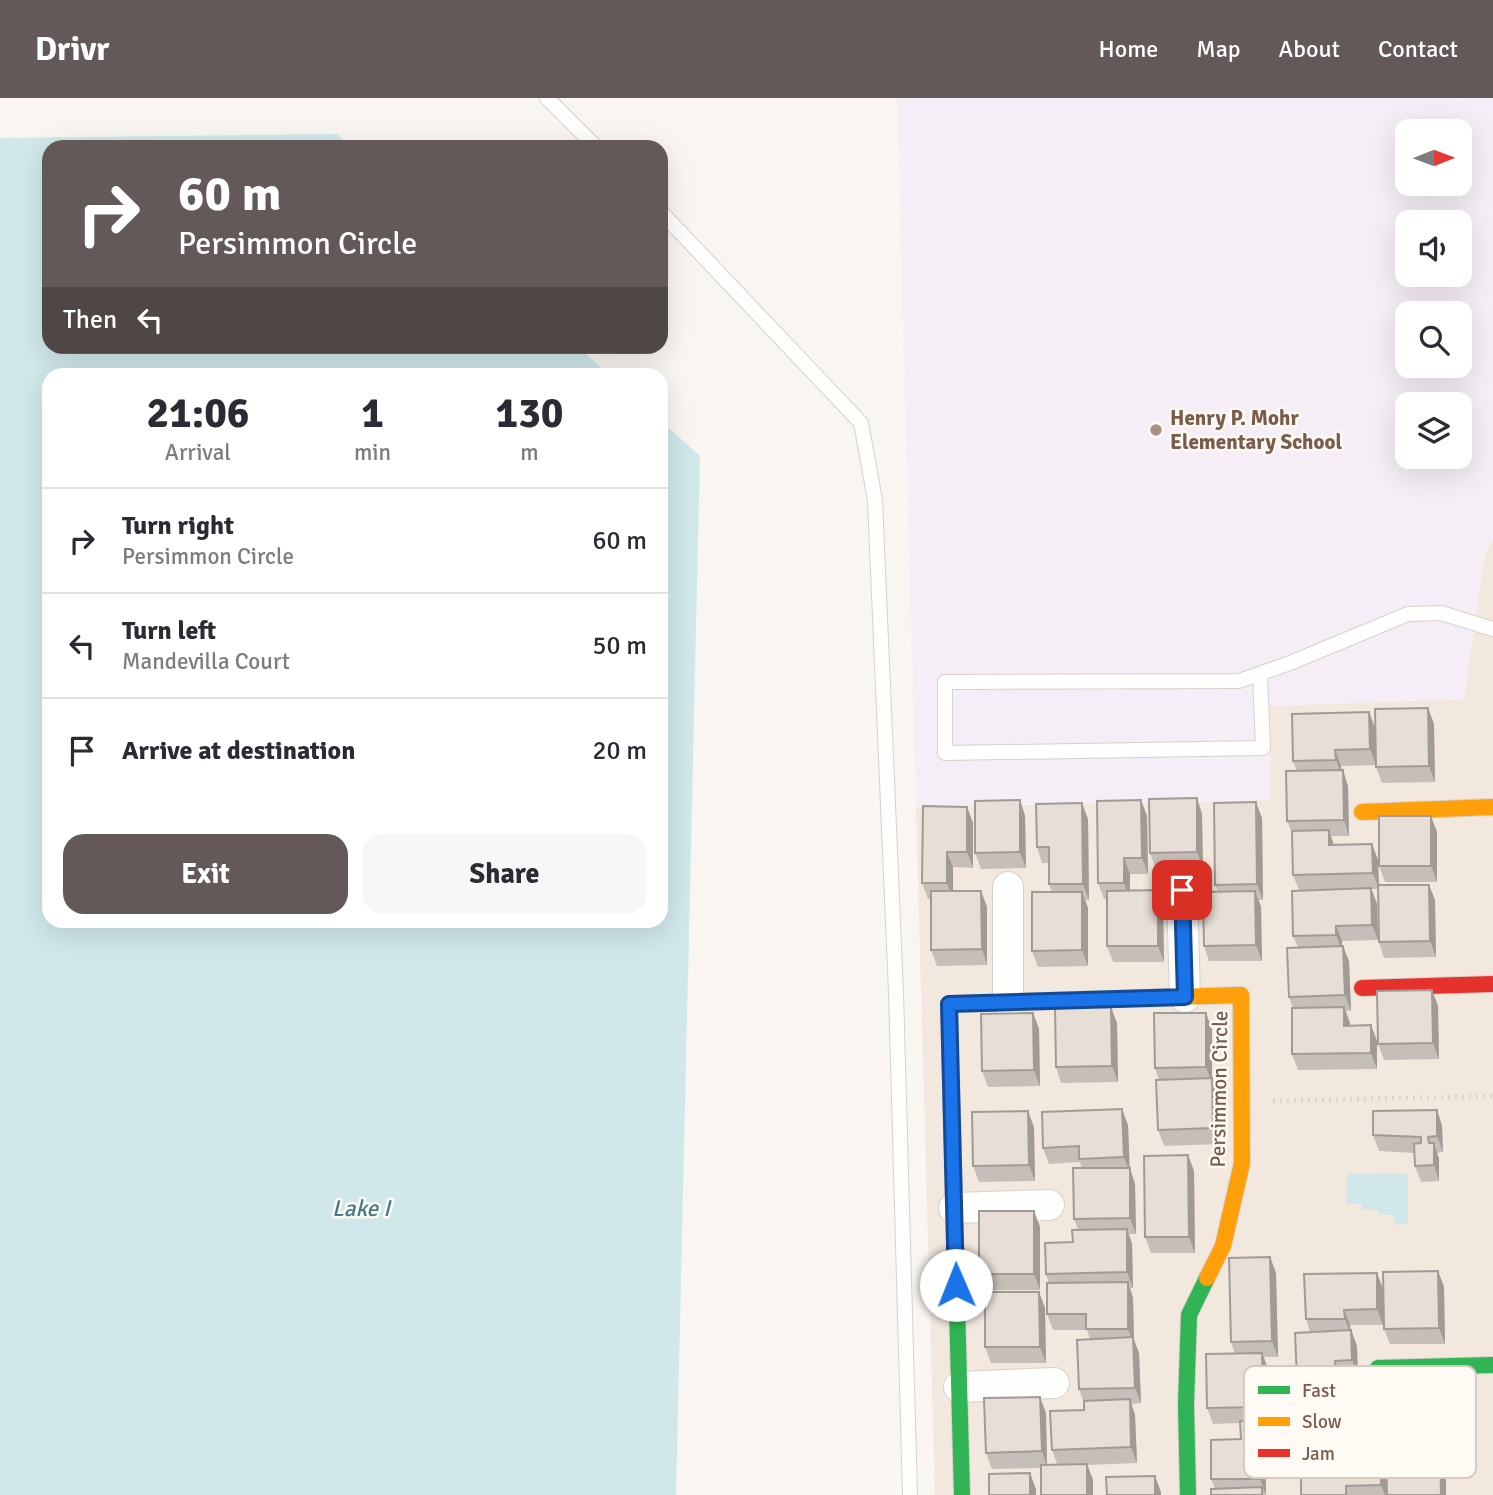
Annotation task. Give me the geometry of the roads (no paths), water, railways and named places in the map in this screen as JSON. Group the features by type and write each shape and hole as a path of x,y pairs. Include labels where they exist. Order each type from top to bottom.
{"street":[{"path":"1362,812 1493,807"},
{"path":"1008,887 1008,1002"},
{"path":"1182,890 1185,997"},
{"path":"1362,988 1493,984"},
{"name":"Persimmon Circle","path":"962,1495 949,1004 1241,995 1242,1163 1223,1246 1189,1315 1186,1404 1188,1495"},
{"path":"954,1208 1049,1205"},
{"path":"1455,1366 1493,1365"},
{"path":"959,1387 1054,1383"}],"lane":[{"path":"547,98 589,140"},
{"path":"668,219 861,423 875,499 896,1006 910,1495"},
{"path":"1260,674 1263,748 945,753 945,682 1239,681 1408,614 1441,613 1493,629"}],"water":[{"name":"Lake I","path":"337,134 343,140 42,140 42,354 586,354 601,368 42,368 42,928 668,928 668,427 700,456 676,1495 0,1495 0,138"},
{"path":"1408,1173 1408,1224 1395,1225 1394,1215 1378,1214 1378,1210 1362,1210 1362,1204 1346,1204 1347,1174"}],"place":[{"name":"Henry P. Mohr Elementary School","path":"1156,430"}]}
